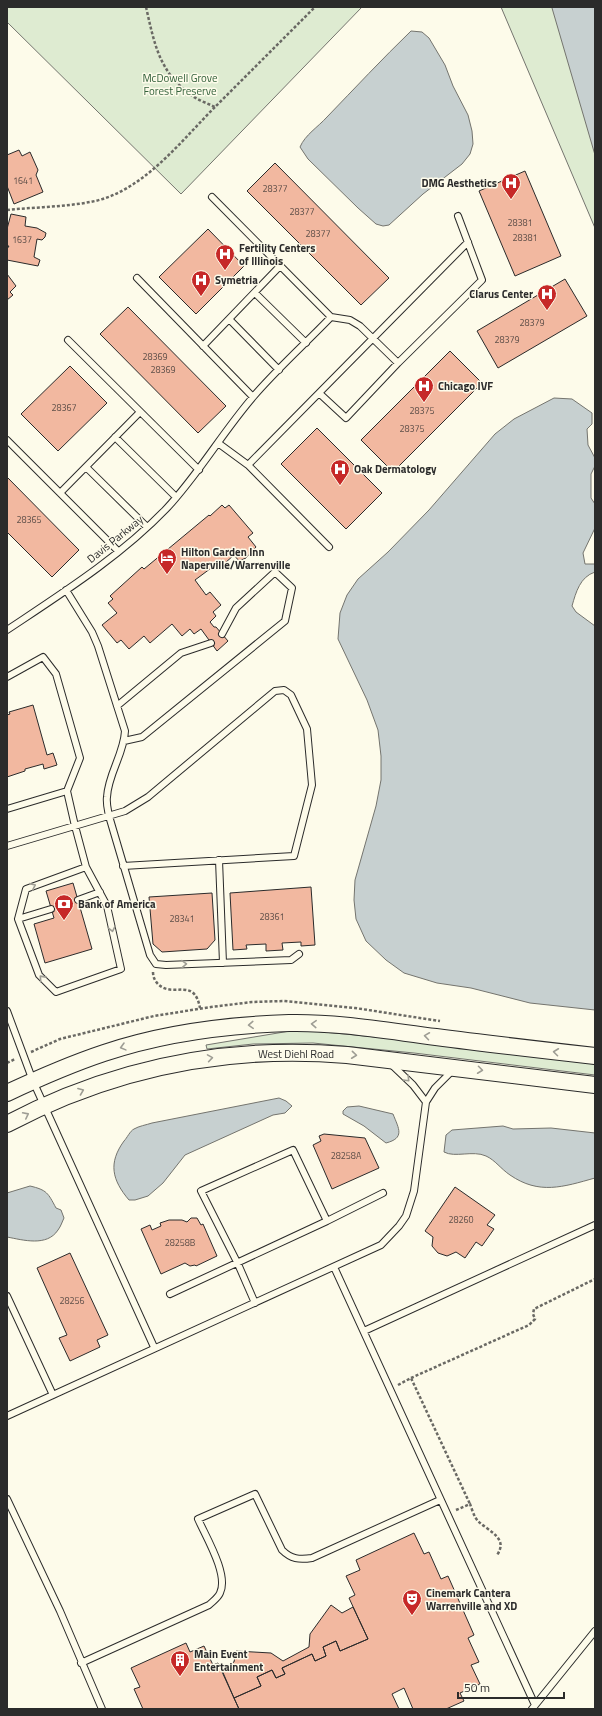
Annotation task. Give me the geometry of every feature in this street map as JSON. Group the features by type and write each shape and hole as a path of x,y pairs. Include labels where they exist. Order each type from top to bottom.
{"street":[{"path":"7,1093 86,1059 137,1043 190,1033 241,1026 290,1023 365,1028 595,1056"},
{"name":"West Diehl Road","path":"7,1124 45,1105 132,1073 172,1064 228,1055 269,1052 308,1052 386,1059 595,1085"}],"lane":[{"path":"212,197 331,317 341,317 360,326 398,363"},
{"path":"319,393 346,418 398,363 482,280 458,216"},
{"path":"248,465 468,242"},
{"path":"203,346 280,266"},
{"path":"137,278 253,397"},
{"path":"255,293 306,343"},
{"name":"Davis Parkway","path":"7,630 66,590 147,527 176,497 199,470 253,397 331,317"},
{"path":"229,319 279,370"},
{"path":"68,340 199,470"},
{"path":"60,493 140,412"},
{"path":"115,437 176,497"},
{"path":"7,440 118,551"},
{"path":"218,443 248,465 329,547"},
{"path":"86,467 147,527"},
{"path":"124,741 142,737 285,621 292,588 276,572 236,608 222,634"},
{"path":"66,590 92,632 125,731 124,741 109,783 107,798 109,816 150,955 156,964 166,965 291,960 299,954"},
{"path":"117,706 180,653 211,643"},
{"path":"7,677 43,657 56,674 80,758 67,791 86,867 107,906 121,969 56,992 39,975 18,919 26,889 86,867"},
{"path":"7,846 125,810 148,797 275,691 284,690 291,695 307,729 312,785 294,856 123,866"},
{"path":"7,809 67,791"},
{"path":"219,860 223,963"},
{"path":"78,900 100,892"},
{"path":"18,919 51,909"},
{"path":"7,1011 33,1081 154,1347"},
{"path":"386,1059 413,1085 426,1102"},
{"path":"7,1416 154,1347 255,1303 381,1245 399,1226 406,1216 414,1191 426,1102 439,1084 456,1068"},
{"path":"255,1303 238,1264 201,1191 293,1150 327,1221"},
{"path":"170,1294 238,1264 383,1193"},
{"path":"364,1331 595,1225"},
{"path":"334,1267 533,1707 595,1631"},
{"path":"7,1296 53,1395"},
{"path":"81,1663 209,1604 220,1594 222,1587 221,1572 198,1519 255,1494 282,1550 287,1555 295,1559 303,1560 312,1558 440,1500"},
{"path":"7,1499 9,1508 60,1611 102,1709"}],"path":[{"path":"146,7 159,57 176,81 191,95 215,107"},
{"path":"7,210 96,201 133,186 156,166 315,7"},
{"path":"153,968 153,977 158,984 168,990 185,989 191,991 198,1001 200,1008"},
{"path":"390,1388 529,1325 535,1319 533,1314 534,1309 595,1279"},
{"path":"412,1378 478,1521 495,1534 501,1542 501,1550 497,1555"},
{"path":"447,1515 470,1504"}],"green space":[{"name":"McDowell Grove Forest Preserve","path":"7,7 362,7 181,194 7,22"},
{"path":"501,7 595,7 595,228"},
{"path":"290,1031 313,1031 417,1041 595,1064 595,1075 414,1053 313,1043 253,1044 207,1049 206,1045"}],"shaded area":[{"path":"595,7 595,155 552,8"},
{"path":"411,31 422,32 429,38 445,65 453,86 468,115 472,131 473,144 470,154 462,164 423,194 389,225 383,226 376,224 358,208 308,159 300,147 308,135"},
{"path":"554,398 572,399 592,413 592,424 587,429 588,445 595,458 595,466 591,474 591,498 595,504 595,528 583,553 585,564 595,564 595,572 590,574 582,581 577,590 572,606 576,612 595,626 595,1010 530,1003 471,988 437,983 404,973 386,960 366,941 356,919 354,900 355,880 376,806 381,780 381,756 378,730 367,700 338,639 340,613 347,595 358,579 388,552 429,510 495,434 514,419"},
{"path":"279,1098 292,1106 285,1113 273,1115 185,1155 163,1183 148,1196 135,1200 129,1200 123,1193 116,1178 114,1164 119,1149 134,1129 152,1123"},
{"path":"359,1106 393,1114 399,1132 398,1136 392,1141 386,1143 364,1126 343,1114 343,1111 347,1107"},
{"path":"503,1126 513,1129 551,1128 595,1133 595,1178 562,1186 541,1187 531,1185 510,1175 492,1160 481,1154 448,1154 444,1152 446,1135 452,1130"},
{"path":"30,1186 44,1191 56,1208 61,1210 64,1218 58,1230 48,1239 27,1241 7,1237 7,1193"}],"building":[{"path":"19,150 22,156 30,152 38,170 36,175 43,192 14,204 7,186 7,155"},
{"path":"275,163 389,278 361,305 247,191"},
{"path":"525,171 561,256 515,276 479,191"},
{"path":"11,214 26,217 25,226 37,228 46,233 42,240 37,239 34,257 40,260 38,266 7,260 7,249 9,246 7,246 7,229"},
{"path":"208,229 244,266 196,314 159,277"},
{"path":"7,274 16,286 10,292 13,295 7,300"},
{"path":"565,279 587,316 498,368 477,331"},
{"path":"128,307 226,406 198,433 100,334"},
{"path":"450,351 482,383 393,472 361,440"},
{"path":"70,366 107,403 58,451 21,414"},
{"path":"317,428 382,493 346,529 281,464"},
{"path":"7,477 79,550 52,577 7,532"},
{"name":"Hilton Garden Inn Naperville/Warrenville","path":"222,505 225,508 229,505 253,533 248,537 256,547 246,558 239,561 234,555 225,563 222,560 195,580 206,595 210,592 221,605 213,612 216,616 210,622 228,641 217,651 201,629 194,634 190,629 182,636 172,624 150,643 144,636 129,649 121,640 117,643 102,625 117,613 108,603 113,599 110,596 142,567 144,569"},
{"path":"33,705 47,755 53,753 57,765 44,769 43,764 25,769 25,771 7,777 7,715 10,714 9,712"},
{"name":"Bank of America","path":"73,883 92,949 45,963 34,924 54,918 46,891"},
{"path":"311,887 315,945 301,946 301,942 282,943 283,950 266,951 266,944 246,945 247,949 233,950 230,893"},
{"path":"212,893 215,940 207,949 162,952 153,944 149,897"},
{"path":"324,1134 365,1138 379,1168 332,1189 313,1145 321,1141 319,1136"},
{"path":"455,1187 495,1215 487,1225 494,1229 482,1246 476,1242 465,1258 456,1252 447,1256 438,1253 432,1246 433,1237 425,1231"},
{"path":"191,1218 197,1218 201,1225 203,1224 217,1256 196,1266 190,1266 185,1263 161,1274 141,1229 150,1225 152,1230 161,1226 160,1223 169,1220 182,1220 187,1222"},
{"path":"70,1253 108,1335 97,1340 100,1347 70,1361 59,1338 67,1335 37,1268"},
{"name":"Cinemark Cantera Warrenville and XD","path":"414,1533 424,1554 429,1552 441,1579 448,1576 474,1635 468,1638 479,1662 471,1665 480,1684 460,1693 464,1701 446,1709 413,1709 404,1688 392,1694 399,1709 239,1709 234,1698 261,1686 257,1677 272,1670 276,1678 285,1674 282,1668 312,1654 315,1661 326,1656 323,1647 336,1641 340,1651 368,1639 349,1598 355,1595 346,1576 360,1570 356,1560"},
{"path":"331,1605 342,1613 353,1607 368,1639 340,1651 336,1641 323,1647 326,1656 315,1661 312,1654 282,1668 285,1674 276,1678 272,1670 257,1677 261,1686 234,1698 221,1668 234,1662 236,1651 271,1653 283,1661 309,1647 310,1634"},
{"name":"Main Event Entertainment","path":"186,1643 190,1652 204,1646 213,1665 218,1663 239,1709 143,1709 134,1689 140,1687 131,1668"}],"place":[{"name":"DMG Aesthetics","path":"511,200"},
{"name":"Fertility Centers of Illinois","path":"225,271"},
{"name":"Symetria","path":"201,297"},
{"name":"Clarus Center","path":"547,311"},
{"name":"Chicago IVF","path":"424,403"},
{"name":"Oak Dermatology","path":"340,486"},
{"name":"Hilton Garden Inn Naperville/Warrenville","path":"167,575"},
{"name":"Bank of America","path":"64,921"},
{"name":"Cinemark Cantera Warrenville and XD","path":"412,1616"},
{"name":"Main Event Entertainment","path":"180,1677"}]}
